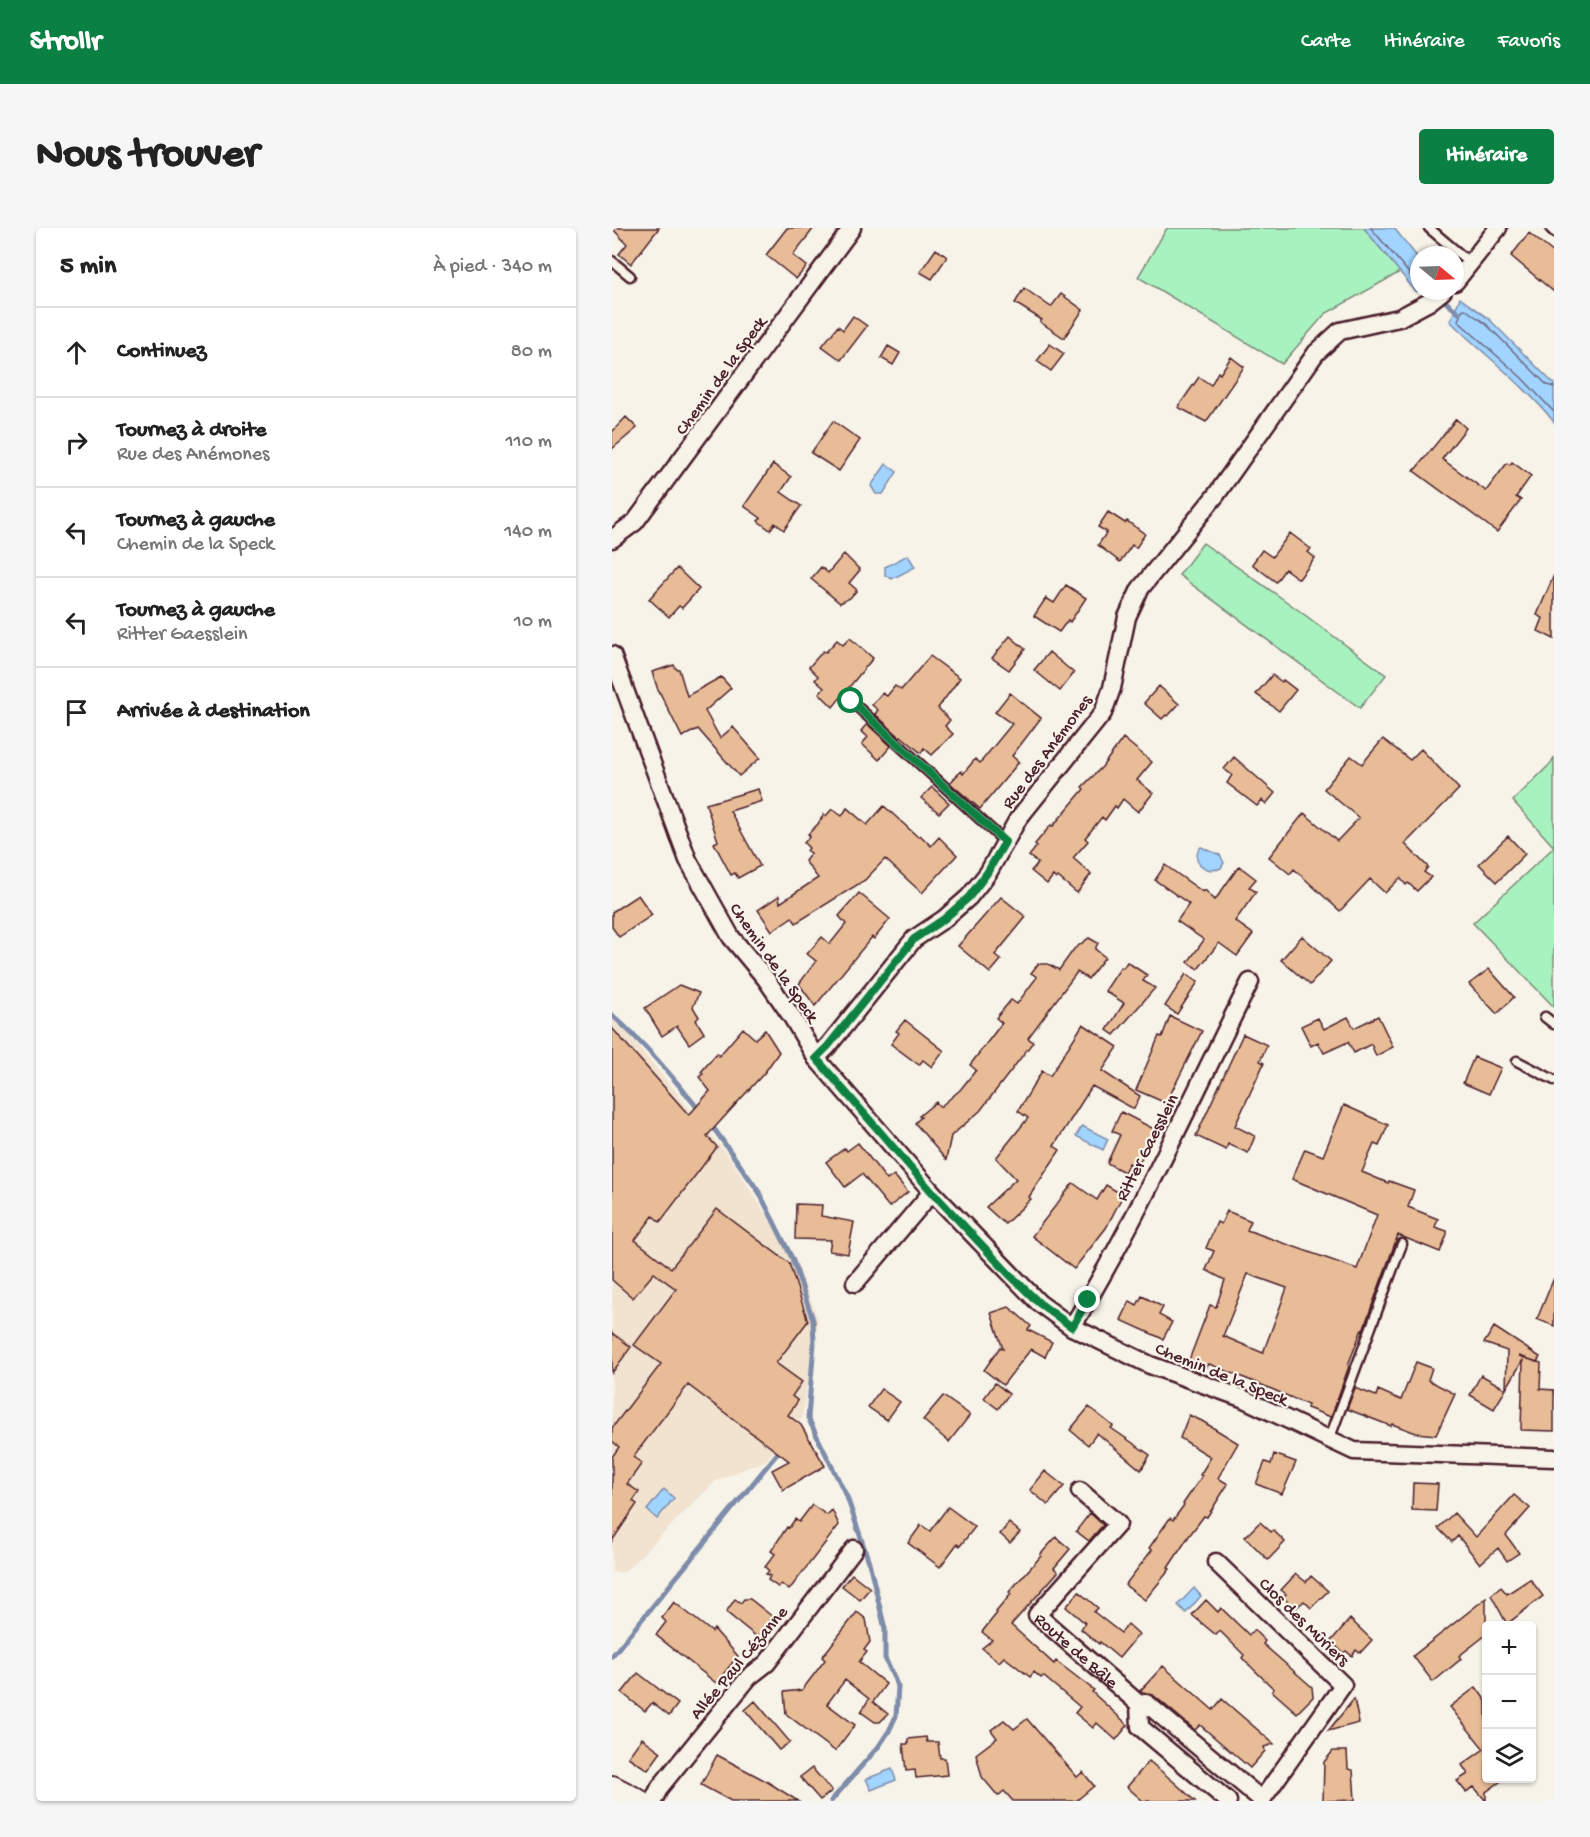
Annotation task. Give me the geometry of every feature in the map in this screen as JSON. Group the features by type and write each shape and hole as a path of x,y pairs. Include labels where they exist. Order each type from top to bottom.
{"street":[{"name":"Chemin de la Speck","path":"612,539 636,522 852,228"},
{"path":"1464,271 1498,228"},
{"name":"Rue des Anémones","path":"816,1058 914,939 944,919 969,897 987,873 1018,819 1103,713 1112,688 1127,617 1140,589 1216,495 1316,353 1340,331 1399,318 1431,300"},
{"name":"Chemin de la Speck","path":"612,655 688,860 731,938 786,1008 816,1058 932,1192 1039,1303 1072,1327 1150,1365 1242,1398 1354,1450 1554,1458"},
{"name":"Ritter Gaesslein","path":"1072,1327 1158,1168 1250,982"},
{"path":"855,1282 932,1192"},
{"name":"Route de Bâle","path":"1080,1491 1118,1524 1037,1615 1138,1704 1140,1727 1228,1801"},
{"name":"Allée Paul Cézanne","path":"653,1801 660,1787 749,1677 767,1663 854,1549"},
{"name":"Clos des Mûriers","path":"1216,1562 1343,1685 1262,1801"},
{"name":"Route de Bâle","path":"1138,1704 1146,1703 1262,1801"},
{"path":"612,1788 637,1801"}],"lane":[{"path":"1429,228 1470,263"},
{"path":"1550,228 1554,232"},
{"path":"612,261 630,276"},
{"path":"851,701 1005,842"},
{"path":"1545,1017 1554,1024"},
{"path":"1517,1060 1554,1080"},
{"path":"1329,1440 1402,1244"}],"shaded area":[{"path":"612,1014 730,1158 797,1263 818,1320 802,1418 766,1460 716,1481 624,1572 612,1572"}],"green space":[{"path":"1167,228 1364,228 1400,272 1325,314 1282,364 1138,277"},
{"path":"1203,543 1386,675 1360,708 1179,575"},
{"path":"1554,757 1554,847 1513,801 1551,763"},
{"path":"1554,847 1554,1007 1473,923"}],"water":[{"path":"1364,228 1394,228 1410,248 1410,285"},
{"path":"1459,300 1463,300 1489,319 1554,384 1554,422 1517,382 1450,321"},
{"path":"886,464 897,472 883,494 876,494 871,486"},
{"path":"908,555 915,567 892,579 885,575 885,567"},
{"path":"1201,847 1220,855 1224,863 1221,868 1210,870 1198,862 1198,852"},
{"path":"1082,1126 1108,1139 1103,1150 1076,1136"},
{"path":"664,1489 674,1498 657,1519 647,1510"},
{"path":"1194,1588 1201,1596 1186,1613 1178,1605"},
{"path":"892,1769 896,1780 871,1790 866,1779"}],"building":[{"path":"612,228 659,228 631,264 619,254 627,244"},
{"path":"787,228 814,228 793,255 807,266 796,279 766,255"},
{"path":"1529,233 1554,253 1554,292 1511,256"},
{"path":"936,249 947,257 932,279 920,272"},
{"path":"1024,288 1051,307 1061,294 1083,310 1064,338 1040,322 1042,320 1015,303"},
{"path":"853,316 867,326 841,360 822,346 838,326 843,330"},
{"path":"1050,344 1064,354 1051,371 1037,361"},
{"path":"888,346 900,353 893,365 881,358"},
{"path":"1231,357 1244,367 1206,422 1178,407 1199,377 1211,385 1218,372 1220,374"},
{"path":"626,417 637,428 612,449 612,432"},
{"path":"1456,419 1466,428 1442,459 1486,491 1507,463 1510,465 1512,462 1531,476 1516,497 1521,500 1497,532 1414,471"},
{"path":"833,421 860,440 839,471 811,453"},
{"path":"773,464 791,477 781,492 801,506 784,530 775,523 770,530 758,521 761,518 744,506"},
{"path":"1108,512 1125,523 1127,521 1145,534 1136,548 1132,545 1120,562 1098,545 1107,532 1098,527"},
{"path":"1290,533 1311,549 1308,552 1315,558 1299,579 1285,569 1276,582 1252,564 1262,550 1272,557"},
{"path":"844,554 860,570 849,583 857,590 850,598 840,603 811,579 821,567 828,573"},
{"path":"677,568 699,589 682,608 679,606 669,617 649,599"},
{"path":"1554,575 1554,639 1538,631 1543,618 1537,615"},
{"path":"1066,585 1086,598 1070,622 1068,620 1059,632 1034,616 1046,598 1054,603"},
{"path":"1010,636 1025,649 1009,670 992,658"},
{"path":"850,638 873,658 833,707 819,693 824,688 815,680 818,676 809,667 837,640 843,645"},
{"path":"1049,652 1074,673 1060,691 1034,670"},
{"path":"930,656 960,678 938,708 950,720 945,726 953,734 932,755 924,748 921,753 900,737 875,714 878,710 872,705 882,693 887,696 895,686 901,690"},
{"path":"674,665 676,669 679,669 687,696 721,677 731,688 705,711 720,738 733,727 760,758 739,776 698,729 682,737 659,693 652,672"},
{"path":"1272,675 1296,690 1279,711 1256,694"},
{"path":"1159,686 1179,704 1162,719 1144,703"},
{"path":"1010,693 1041,718 1012,756 1019,762 980,809 950,783 961,771 963,774 975,759 980,763 1012,724 995,712"},
{"path":"867,724 891,746 879,760 862,744 868,737 861,731"},
{"path":"1123,738 1152,762 1137,780 1153,793 1138,812 1123,799 1105,820 1102,817 1085,838 1088,841 1073,858 1091,874 1077,893 1058,877 1056,879 1053,876 1047,884 1031,871 1038,863 1029,856 1037,846 1035,844 1084,789 1082,787 1102,767"},
{"path":"1383,739 1410,760 1421,749 1459,789 1405,844 1428,867 1424,872 1431,877 1417,891 1408,883 1406,885 1400,878 1385,893 1370,879 1340,911 1294,869 1290,874 1269,857 1304,813 1337,841 1359,818 1324,789 1351,756 1362,764"},
{"path":"1234,757 1275,793 1266,804 1262,800 1257,806 1227,783 1232,775 1224,769"},
{"path":"932,787 949,803 939,813 921,798"},
{"path":"758,789 762,801 730,811 760,866 738,878 735,873 731,875 714,843 718,841 706,804"},
{"path":"884,806 931,846 939,837 957,855 922,893 885,859 865,880 796,923 792,917 772,931 758,910 779,896 780,903 818,878 805,861 811,853 807,851 809,848 804,843 810,836 808,834 824,814 826,816 832,809 842,816 847,808 867,825"},
{"path":"1508,836 1525,854 1497,882 1479,864"},
{"path":"1165,865 1203,892 1205,890 1215,900 1239,866 1256,879 1249,887 1256,892 1235,921 1253,934 1237,956 1219,943 1198,969 1188,962 1204,940 1177,921 1189,904 1155,880"},
{"path":"859,893 890,919 874,939 872,937 815,1006 799,984 816,961 807,954 822,937 830,944 846,924 839,916"},
{"path":"638,895 652,915 619,937 612,927 612,912"},
{"path":"1001,897 1026,917 995,955 1001,960 990,973 958,946"},
{"path":"1302,936 1331,961 1310,985 1281,960"},
{"path":"1089,938 1098,943 1095,949 1105,957 1088,979 1077,972 1028,1038 1033,1042 980,1111 951,1136 946,1160 915,1123 921,1117 919,1116 936,1102 940,1107 960,1090 976,1070 970,1065 1002,1023 996,1018 1011,1000 1017,1004 1037,977 1031,973 1038,964 1048,964 1059,970 1074,949"},
{"path":"1127,962 1147,975 1143,981 1155,988 1114,1035 1107,1030 1124,1003 1105,991"},
{"path":"1489,969 1514,997 1497,1014 1469,984"},
{"path":"1186,974 1198,982 1177,1014 1165,1006"},
{"path":"679,985 699,993 693,1007 699,1017 696,1020 704,1033 689,1044 677,1026 662,1036 645,1008"},
{"path":"1170,1016 1202,1031 1166,1103 1136,1090"},
{"path":"1378,1016 1393,1047 1376,1056 1371,1044 1354,1053 1348,1042 1324,1053 1318,1042 1311,1046 1301,1026 1318,1018 1324,1029 1348,1017 1354,1028"},
{"path":"905,1020 944,1051 932,1067 923,1060 919,1065 891,1044 899,1033 896,1031"},
{"path":"1083,1024 1118,1047 1102,1071 1140,1096 1134,1109 1092,1086 1054,1146 1060,1150 1029,1197 1031,1199 1005,1224 986,1207 1016,1179 996,1158 1028,1118 1018,1111 1042,1071 1050,1076"},
{"path":"612,1028 689,1115 710,1091 699,1077 703,1074 701,1072 717,1053 719,1056 743,1028 755,1039 765,1030 779,1052 765,1072 707,1136 717,1147 660,1222 653,1216 635,1240 671,1268 717,1209 789,1263 808,1321 776,1363 802,1382 792,1396 798,1401 788,1415 801,1425 825,1466 783,1490 772,1470 789,1461 688,1385 633,1457 642,1463 627,1484 639,1492 633,1501 637,1504 612,1541 612,1457 619,1447 612,1441 612,1428 661,1364 634,1345 676,1289 654,1273 633,1298 612,1280"},
{"path":"1243,1034 1267,1045 1260,1061 1264,1063 1235,1126 1255,1136 1248,1153 1228,1144 1226,1150 1196,1136"},
{"path":"1474,1057 1501,1068 1489,1094 1463,1083"},
{"path":"1344,1105 1388,1125 1379,1146 1374,1144 1362,1172 1388,1183 1389,1181 1414,1190 1408,1207 1438,1219 1435,1227 1447,1231 1440,1252 1398,1235 1348,1365 1331,1417 1307,1408 1308,1405 1267,1387 1209,1364 1207,1367 1189,1360 1210,1305 1216,1307 1225,1280 1206,1270 1214,1251 1206,1248 1217,1222 1221,1224 1227,1211 1251,1221 1247,1230 1357,1269 1377,1215 1292,1179 1305,1149 1323,1156","holes":["1248,1274 1287,1288 1263,1353 1223,1336"]},
{"path":"1121,1112 1156,1130 1137,1167 1129,1163 1124,1172 1107,1163 1120,1135 1112,1131"},
{"path":"858,1143 887,1180 894,1175 908,1192 889,1207 862,1174 845,1187 826,1162 845,1148 847,1151"},
{"path":"1073,1183 1097,1200 1106,1185 1123,1195 1106,1228 1074,1269 1032,1236"},
{"path":"796,1204 822,1205 821,1216 854,1222 848,1254 829,1251 831,1240 795,1239"},
{"path":"1554,1278 1554,1326 1537,1319"},
{"path":"1142,1296 1163,1307 1159,1315 1172,1322 1163,1339 1121,1320 1130,1301 1137,1305"},
{"path":"1009,1307 1031,1326 1028,1330 1052,1342 1045,1357 1031,1349 1003,1385 984,1370 1000,1347 1003,1349 991,1313"},
{"path":"1494,1327 1540,1357 1537,1362 1541,1363 1540,1389 1554,1390 1554,1431 1521,1430 1523,1360 1506,1389 1507,1351 1484,1343"},
{"path":"612,1333 631,1347 612,1373"},
{"path":"1416,1362 1432,1368 1428,1380 1455,1394 1436,1435 1416,1433 1392,1424 1391,1426 1347,1409 1355,1388 1376,1396 1378,1390 1401,1400"},
{"path":"1481,1375 1506,1389 1494,1409 1470,1395"},
{"path":"995,1383 1009,1394 998,1409 984,1398"},
{"path":"881,1389 900,1402 887,1420 868,1407"},
{"path":"943,1396 970,1415 949,1442 923,1420"},
{"path":"1089,1407 1113,1426 1111,1428 1150,1455 1141,1470 1097,1433 1088,1445 1070,1430"},
{"path":"1189,1415 1238,1443 1218,1478 1228,1484 1207,1517 1204,1516 1189,1536 1168,1568 1170,1569 1145,1600 1125,1585 1152,1550 1149,1548 1170,1518 1173,1520 1184,1505 1211,1457 1180,1438"},
{"path":"1274,1454 1296,1462 1282,1494 1256,1484 1265,1462 1271,1464"},
{"path":"1045,1471 1064,1486 1048,1505 1030,1490"},
{"path":"1413,1483 1438,1484 1436,1511 1412,1510"},
{"path":"1514,1495 1530,1508 1506,1535 1519,1553 1507,1561 1498,1548 1480,1564 1458,1536 1452,1542 1438,1528 1454,1513 1476,1537"},
{"path":"812,1505 827,1515 832,1510 839,1525 789,1590 781,1584 778,1587 768,1580 770,1576 766,1574 769,1571 765,1567 775,1554 771,1551 787,1527 789,1528 795,1519 799,1522"},
{"path":"948,1507 975,1527 960,1546 957,1544 940,1567 908,1543 921,1525 930,1531"},
{"path":"1090,1513 1103,1525 1089,1541 1076,1531"},
{"path":"1260,1522 1271,1532 1273,1530 1285,1542 1268,1560 1245,1537"},
{"path":"1009,1523 1020,1532 1010,1543 1000,1534"},
{"path":"1056,1537 1070,1549 1054,1568 1058,1572 1011,1625 1054,1664 1056,1661 1094,1690 1092,1692 1128,1725 1116,1740 1097,1723 1093,1728 1075,1713 1080,1707 1043,1676 1041,1678 1034,1672 1030,1677 1004,1657 999,1662 982,1648 992,1640 982,1632 1011,1594 1009,1592"},
{"path":"852,1574 870,1588 860,1600 842,1586"},
{"path":"1296,1574 1306,1582 1311,1576 1328,1591 1311,1608 1304,1601 1295,1609 1283,1597 1286,1594 1281,1590"},
{"path":"1530,1579 1543,1596 1511,1621 1505,1621 1491,1595 1501,1587 1507,1594"},
{"path":"1079,1592 1098,1608 1094,1612 1121,1633 1128,1624 1139,1634 1119,1658 1081,1629 1085,1623 1066,1607"},
{"path":"1486,1598 1486,1621 1482,1621 1482,1638 1459,1656 1461,1659 1433,1682 1413,1656"},
{"path":"735,1599 741,1603 744,1599 750,1599 773,1617 757,1637 726,1612"},
{"path":"1206,1600 1218,1612 1221,1608 1249,1635 1254,1630 1265,1641 1263,1644 1312,1687 1313,1697 1297,1713 1272,1691 1274,1689 1242,1658 1244,1655 1220,1631 1216,1635 1192,1615"},
{"path":"674,1602 712,1632 714,1629 738,1656 716,1683 656,1635 666,1622 662,1618"},
{"path":"857,1612 866,1619 870,1642 864,1650 867,1652 859,1662 886,1684 873,1702 888,1714 880,1722 875,1722 861,1712 869,1699 845,1680 827,1704 855,1725 835,1751 786,1714 784,1692 802,1690 825,1660 822,1657"},
{"path":"1350,1619 1372,1640 1360,1653 1356,1650 1352,1656 1346,1651 1343,1653 1331,1641"},
{"path":"1163,1666 1213,1710 1222,1699 1274,1744 1264,1747 1265,1751 1250,1768 1200,1725 1195,1730 1153,1695 1140,1691"},
{"path":"638,1673 678,1704 669,1716 652,1703 645,1711 622,1693"},
{"path":"1476,1687 1482,1695 1482,1747 1450,1707"},
{"path":"1354,1699 1359,1723 1328,1731"},
{"path":"755,1701 790,1742 779,1750 745,1710"},
{"path":"1027,1719 1077,1777 1083,1772 1094,1786 1076,1801 1013,1801 1004,1791 998,1796 982,1777 976,1754 997,1738 991,1730 1004,1720 1014,1729"},
{"path":"926,1737 927,1742 938,1742 940,1758 945,1758 947,1775 916,1778 915,1770 906,1771 903,1744 908,1744 908,1739"},
{"path":"642,1738 661,1752 648,1770 628,1757"},
{"path":"1482,1750 1482,1783 1498,1783 1486,1792 1486,1801 1474,1787 1466,1792 1457,1781 1468,1774 1462,1765"},
{"path":"1333,1751 1347,1751 1348,1769 1353,1770 1355,1800 1323,1801 1324,1762"},
{"path":"717,1755 798,1801 731,1801 701,1785"},
{"path":"1149,1761 1195,1801 1143,1801 1127,1787"},
{"path":"812,1768 832,1791 820,1800 800,1777"}],"waterway":[{"path":"1443,300 1459,313"},
{"path":"612,1015 636,1037 700,1111"},
{"path":"710,1123 759,1192 792,1258 813,1320 814,1343 808,1418 847,1497 869,1562 885,1629 885,1658 898,1687 896,1716 889,1731 879,1746 831,1801"},
{"path":"612,1656 781,1449"}],"route":[{"path":"851,701 1005,842 987,873 969,897 944,919 914,939 816,1058 932,1192 1039,1303 1072,1327 1088,1300"}]}
